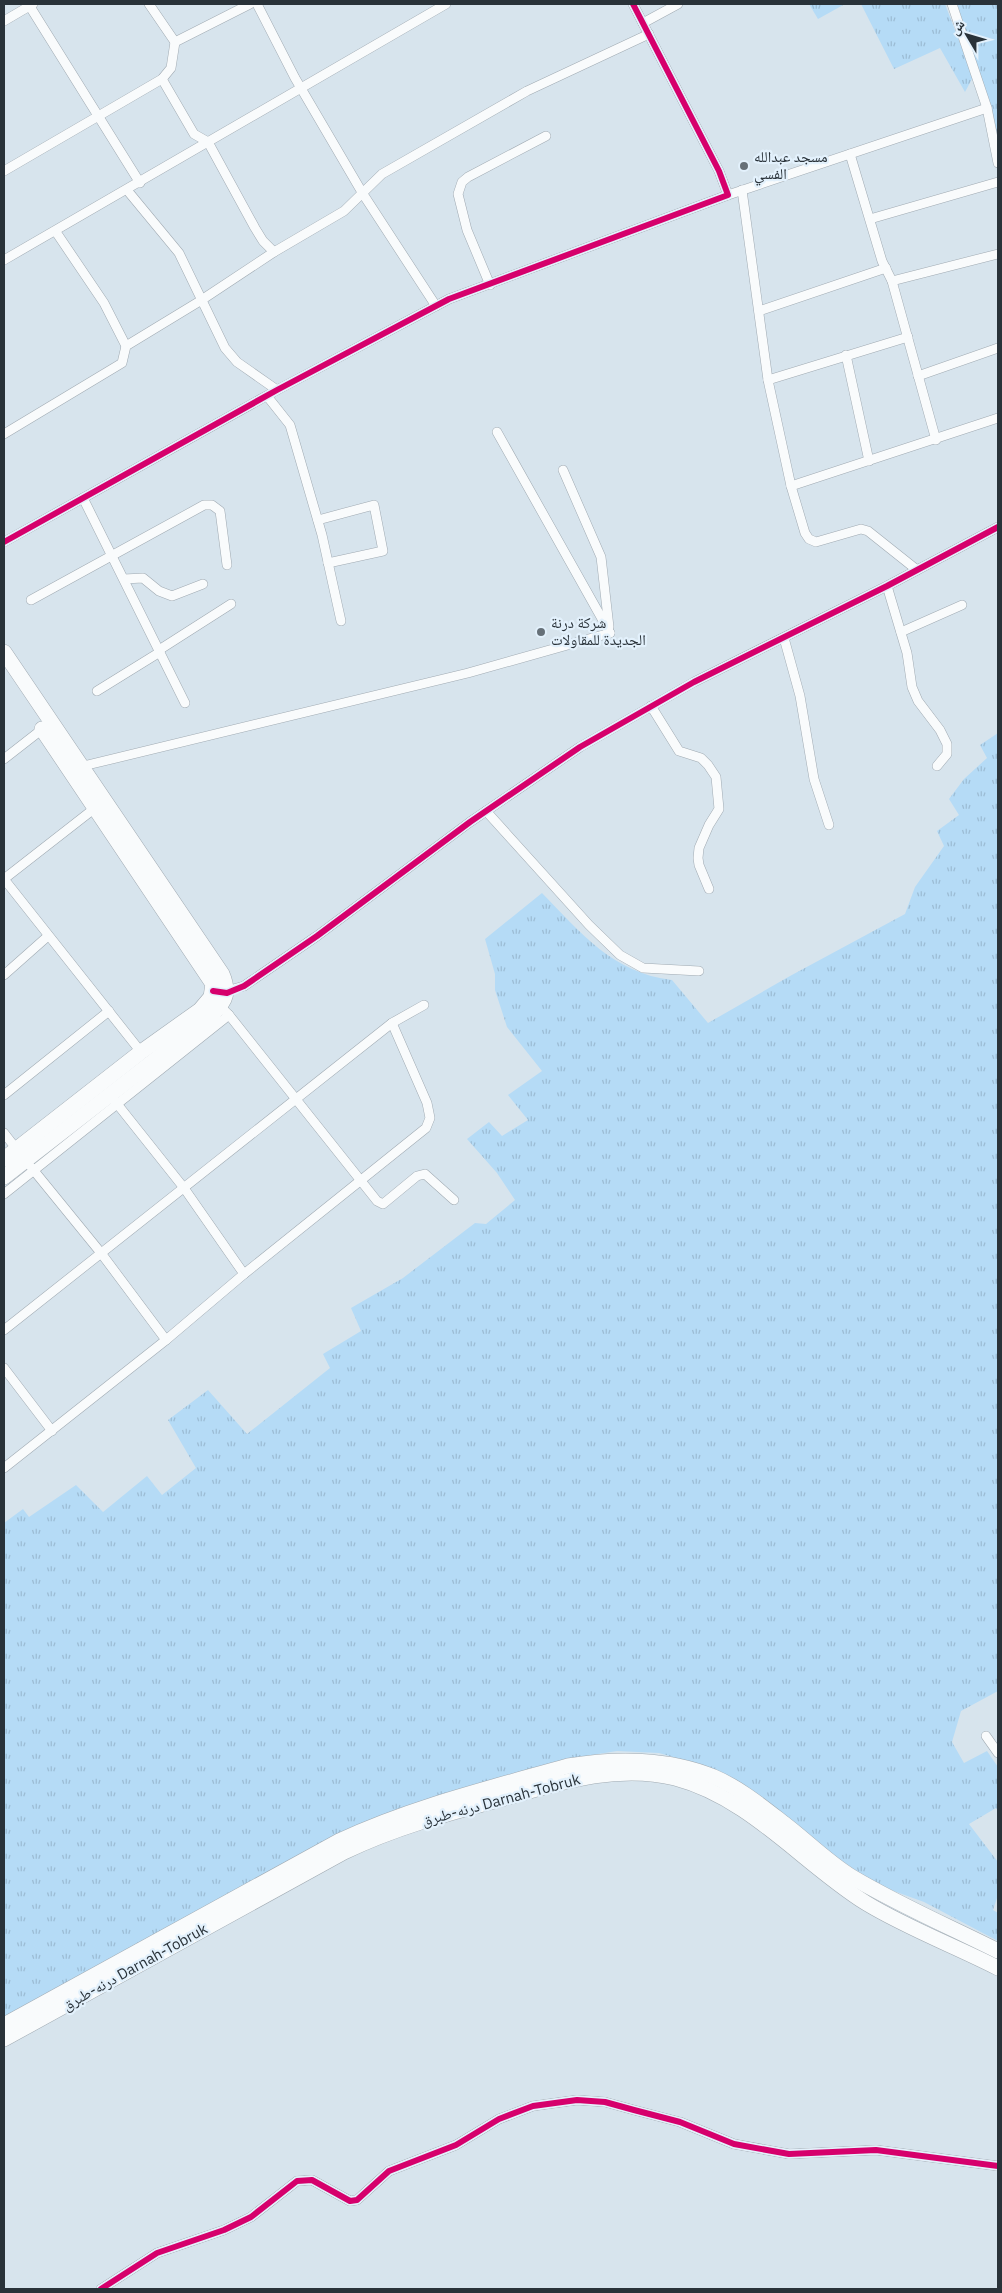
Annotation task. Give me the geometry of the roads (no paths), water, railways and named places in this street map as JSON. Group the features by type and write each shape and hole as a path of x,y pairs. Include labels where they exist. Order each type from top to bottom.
{"main road":[{"path":"4,652 46,726"},
{"path":"4,670 222,974 220,1001 114,1099 25,1160 4,1159"},
{"path":"75,768 95,808 213,984 220,1001"},
{"path":"4,1177 25,1160 141,1052 200,1010 220,1001"},
{"name":"درنه-طبرق Darnah-Tobruk","path":"4,2025 339,1841 377,1823 424,1807 558,1768 587,1763 656,1762 683,1767 714,1777 739,1790 766,1809 850,1876 998,1951"},
{"name":"درنه-طبرق Darnah-Tobruk","path":"4,2040 344,1852 382,1834 427,1819 571,1780 605,1775 653,1774 684,1781 730,1800 840,1885 868,1904 998,1968"}],"street":[{"path":"4,171 162,79 171,68 175,42 148,4"},
{"path":"175,42 250,4"},
{"path":"257,4 300,88 362,194 436,306"},
{"path":"4,260 56,232 446,4"},
{"path":"633,4 719,171 728,195"},
{"path":"643,23 678,4"},
{"path":"952,4 987,108 998,163"},
{"path":"4,21 31,5 140,183"},
{"path":"126,346 200,301 274,252 344,211 382,174 527,91 649,34"},
{"path":"162,79 194,134 208,142 259,235 274,252"},
{"path":"4,542 277,390 449,299 742,190 987,108"},
{"path":"490,285 467,230 458,194 459,188 468,177 546,136"},
{"path":"850,154 886,268 892,281 936,440"},
{"path":"870,219 998,182"},
{"path":"127,190 179,253 192,277 200,301 231,356 277,390"},
{"path":"742,190 768,380 791,486 805,533 809,539 816,542 861,529 868,531 917,570"},
{"path":"4,434 122,363 126,346 104,304 56,232"},
{"path":"892,281 998,254"},
{"path":"759,311 886,268"},
{"path":"768,380 908,337"},
{"path":"918,376 998,348"},
{"path":"846,355 868,461"},
{"path":"267,396 290,424 318,520 341,621"},
{"path":"791,486 936,440 998,418"},
{"path":"497,432 610,633"},
{"path":"563,470 600,557 610,633"},
{"path":"83,498 185,703"},
{"path":"32,600 204,504 212,505 220,510 228,566"},
{"path":"318,520 374,505 383,551 328,563"},
{"path":"454,1200 425,1174 418,1176 382,1204 377,1201 360,1183 220,1001 317,936 486,811 580,747 694,682 887,586 998,527"},
{"path":"124,579 143,578 159,591 172,596 203,584"},
{"path":"887,586 907,653 912,687 918,702 940,730 947,744 947,754 937,766"},
{"path":"97,690 232,604"},
{"path":"901,632 962,605"},
{"path":"75,768 468,673 610,633"},
{"path":"784,638 802,705 814,779 828,826"},
{"path":"651,706 679,751 701,758 716,777 719,809 709,824 698,858 698,865 710,889"},
{"path":"4,759 46,726"},
{"path":"95,808 4,879 141,1052"},
{"path":"486,811 589,925 620,955 643,968 699,971"},
{"path":"4,975 48,936"},
{"path":"4,1330 392,1023 424,1005"},
{"path":"4,1095 109,1011"},
{"path":"4,1468 166,1340 244,1274 360,1183 426,1128 430,1118 427,1102 392,1023"},
{"path":"114,1099 184,1188 244,1274"},
{"path":"4,1132 101,1253 166,1340"},
{"path":"4,1194 25,1160"},
{"path":"4,1368 52,1431"},
{"path":"986,1736 998,1753"},
{"path":"101,2289 157,2253 224,2230 251,2217 297,2181 312,2180 350,2201 357,2200 389,2172 456,2145 499,2120 533,2106 552,2103 577,2100 605,2102 680,2122 734,2144 789,2154 876,2150 998,2166"}],"place":[{"name":"مسجد عبدالله الفسي","path":"744,166"},
{"name":"شركة درنة الجديدة للمقاولات","path":"541,632"}]}
